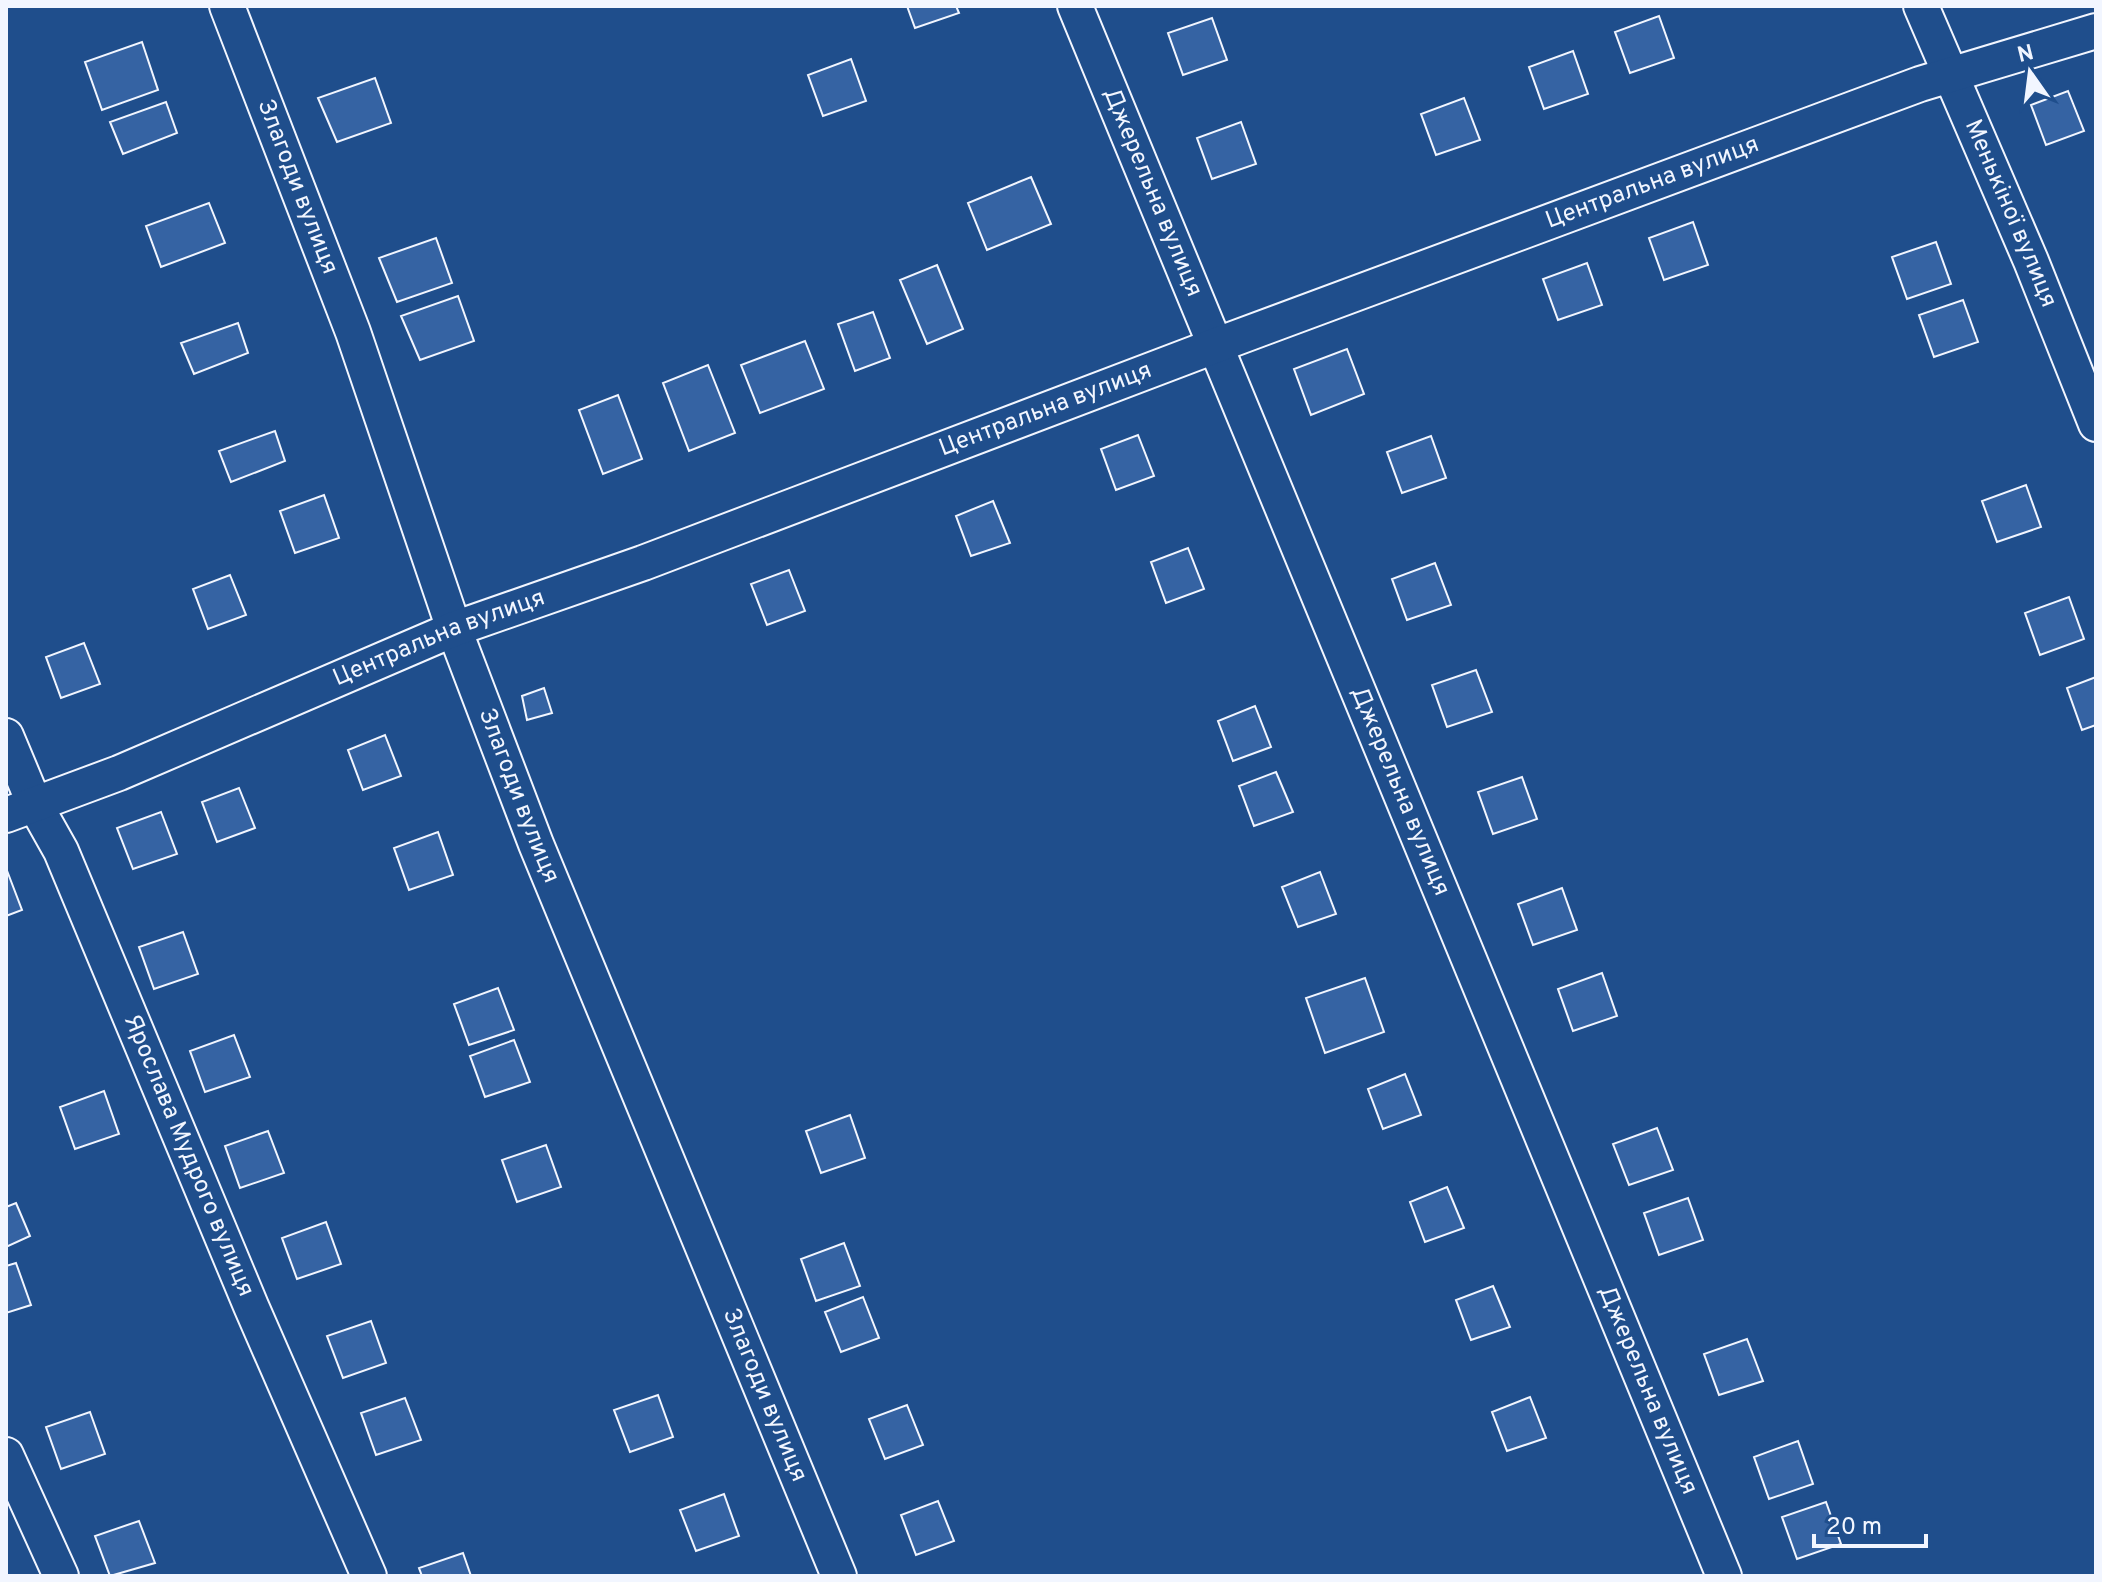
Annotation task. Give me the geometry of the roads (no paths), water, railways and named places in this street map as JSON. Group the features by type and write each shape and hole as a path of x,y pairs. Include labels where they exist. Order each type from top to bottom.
{"street":[{"name":"Злагоди вулиця","path":"227,6 353,332 454,629 536,844 839,1576"},
{"name":"Джерельна вулиця","path":"1075,6 1724,1576"},
{"name":"Менькіної вулиця","path":"1921,6 2031,261 2096,424"},
{"name":"Центральна вулиця","path":"20,809 119,773 454,629 643,563 1217,345 1950,74 2096,31"},
{"name":"Ярослава Мудрого вулиця","path":"6,736 20,809 61,851 251,1306 369,1576"},
{"path":"6,1455 61,1576"}]}
